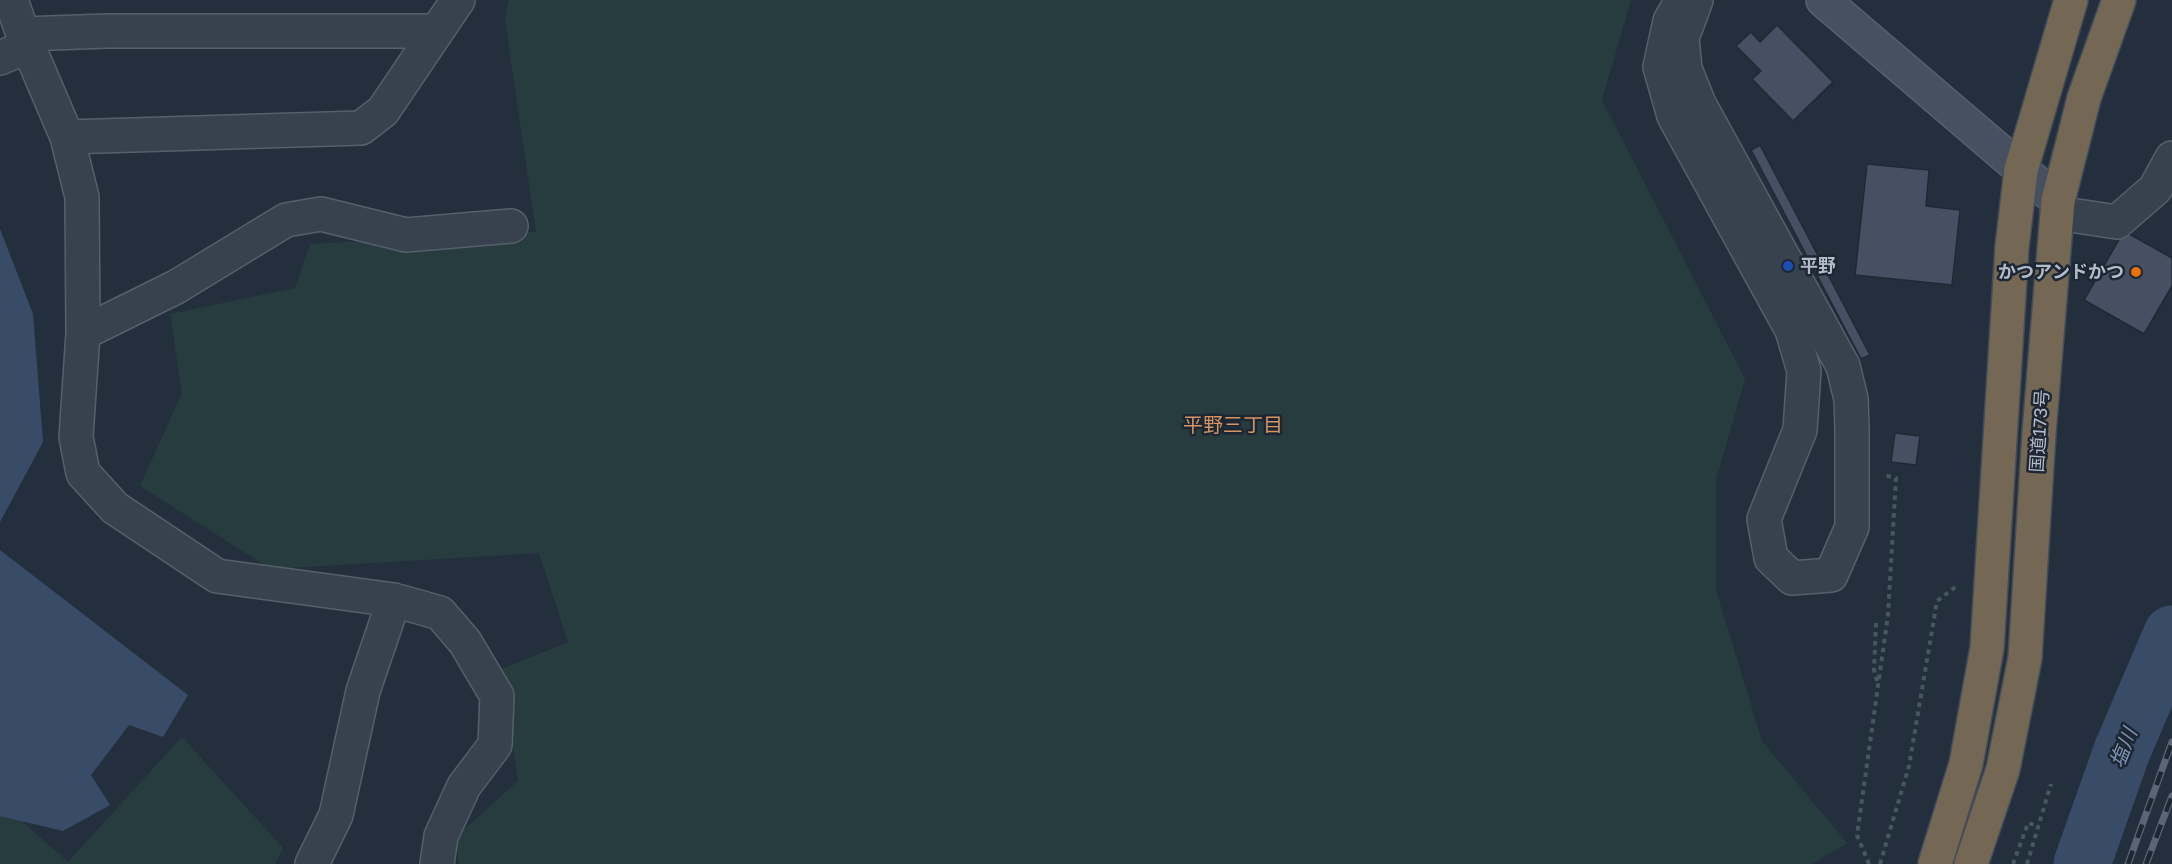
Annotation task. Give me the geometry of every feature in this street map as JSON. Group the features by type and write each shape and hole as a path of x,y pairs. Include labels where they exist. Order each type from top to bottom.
{"highway":[{"path":"1945,861 1966,764 1987,648 2012,247 2021,170 2071,0"},
{"name":"国道173号","path":"1971,864 2002,769 2025,658 2039,433 2058,207 2084,98 2119,0"}],"street":[{"path":"11,0 17,46 67,137 82,197 84,333 76,437 83,473 116,508 217,576 394,600 440,614 465,642 497,696 495,745 464,786 441,836 437,864"},
{"path":"67,137 361,128 383,111 458,0"},
{"path":"1683,0 1670,21 1660,67 1674,116 1792,330 1804,371 1800,430 1764,519 1771,558 1791,578 1831,575 1852,527 1851,399 1843,366 1700,104 1685,69 1682,38 1696,0"},
{"path":"1822,0 2021,170 2058,207 2117,222 2155,189 2172,158"},
{"path":"17,46 107,31 437,31"},
{"path":"84,333 176,287 286,220 321,214 406,236 511,226"},
{"path":"312,864 336,815 363,691 394,600"}],"path":[{"path":"1869,864 1857,835 1888,615 1896,478 1877,473"},
{"path":"1880,864 1909,766 1937,600 1959,584"},
{"path":"1876,623 1874,670 1878,685"},
{"path":"2027,864 2051,784"},
{"path":"2013,864 2028,823 2038,826"}],"green space":[{"path":"509,0 1631,0 1602,100 1745,379 1716,480 1716,590 1762,741 1847,843 1812,864 459,864 456,837 518,781 502,669 568,642 539,553 271,569 140,486 182,393 170,314 295,288 310,244 536,232 505,20"},
{"path":"182,737 283,848 275,864 0,864 0,802 68,862"}],"water":[{"path":"0,229 33,314 43,442 0,522"},
{"path":"0,550 188,695 163,737 129,725 91,775 110,805 63,831 0,816"}],"building":[{"path":"1777,25 1833,82 1793,121 1752,79 1761,71 1736,46 1751,32 1760,42"},
{"path":"1760,145 1870,355 1861,359 1751,150"},
{"path":"1867,164 1929,170 1926,206 1960,210 1952,285 1855,275"},
{"name":"かつアンドかつ","path":"2124,231 2172,258 2172,286 2144,334 2084,300"},
{"path":"1895,433 1920,436 1916,465 1891,462"}],"waterway":[{"name":"塩川","path":"2082,864 2122,751 2172,634"}],"railway":[{"path":"2128,864 2172,742"},
{"path":"2146,864 2172,796"}],"place":[{"name":"平野","path":"1788,266"},
{"name":"かつアンドかつ","path":"2136,272"}],"district":[{"name":"平野三丁目","path":"1233,426"}]}
